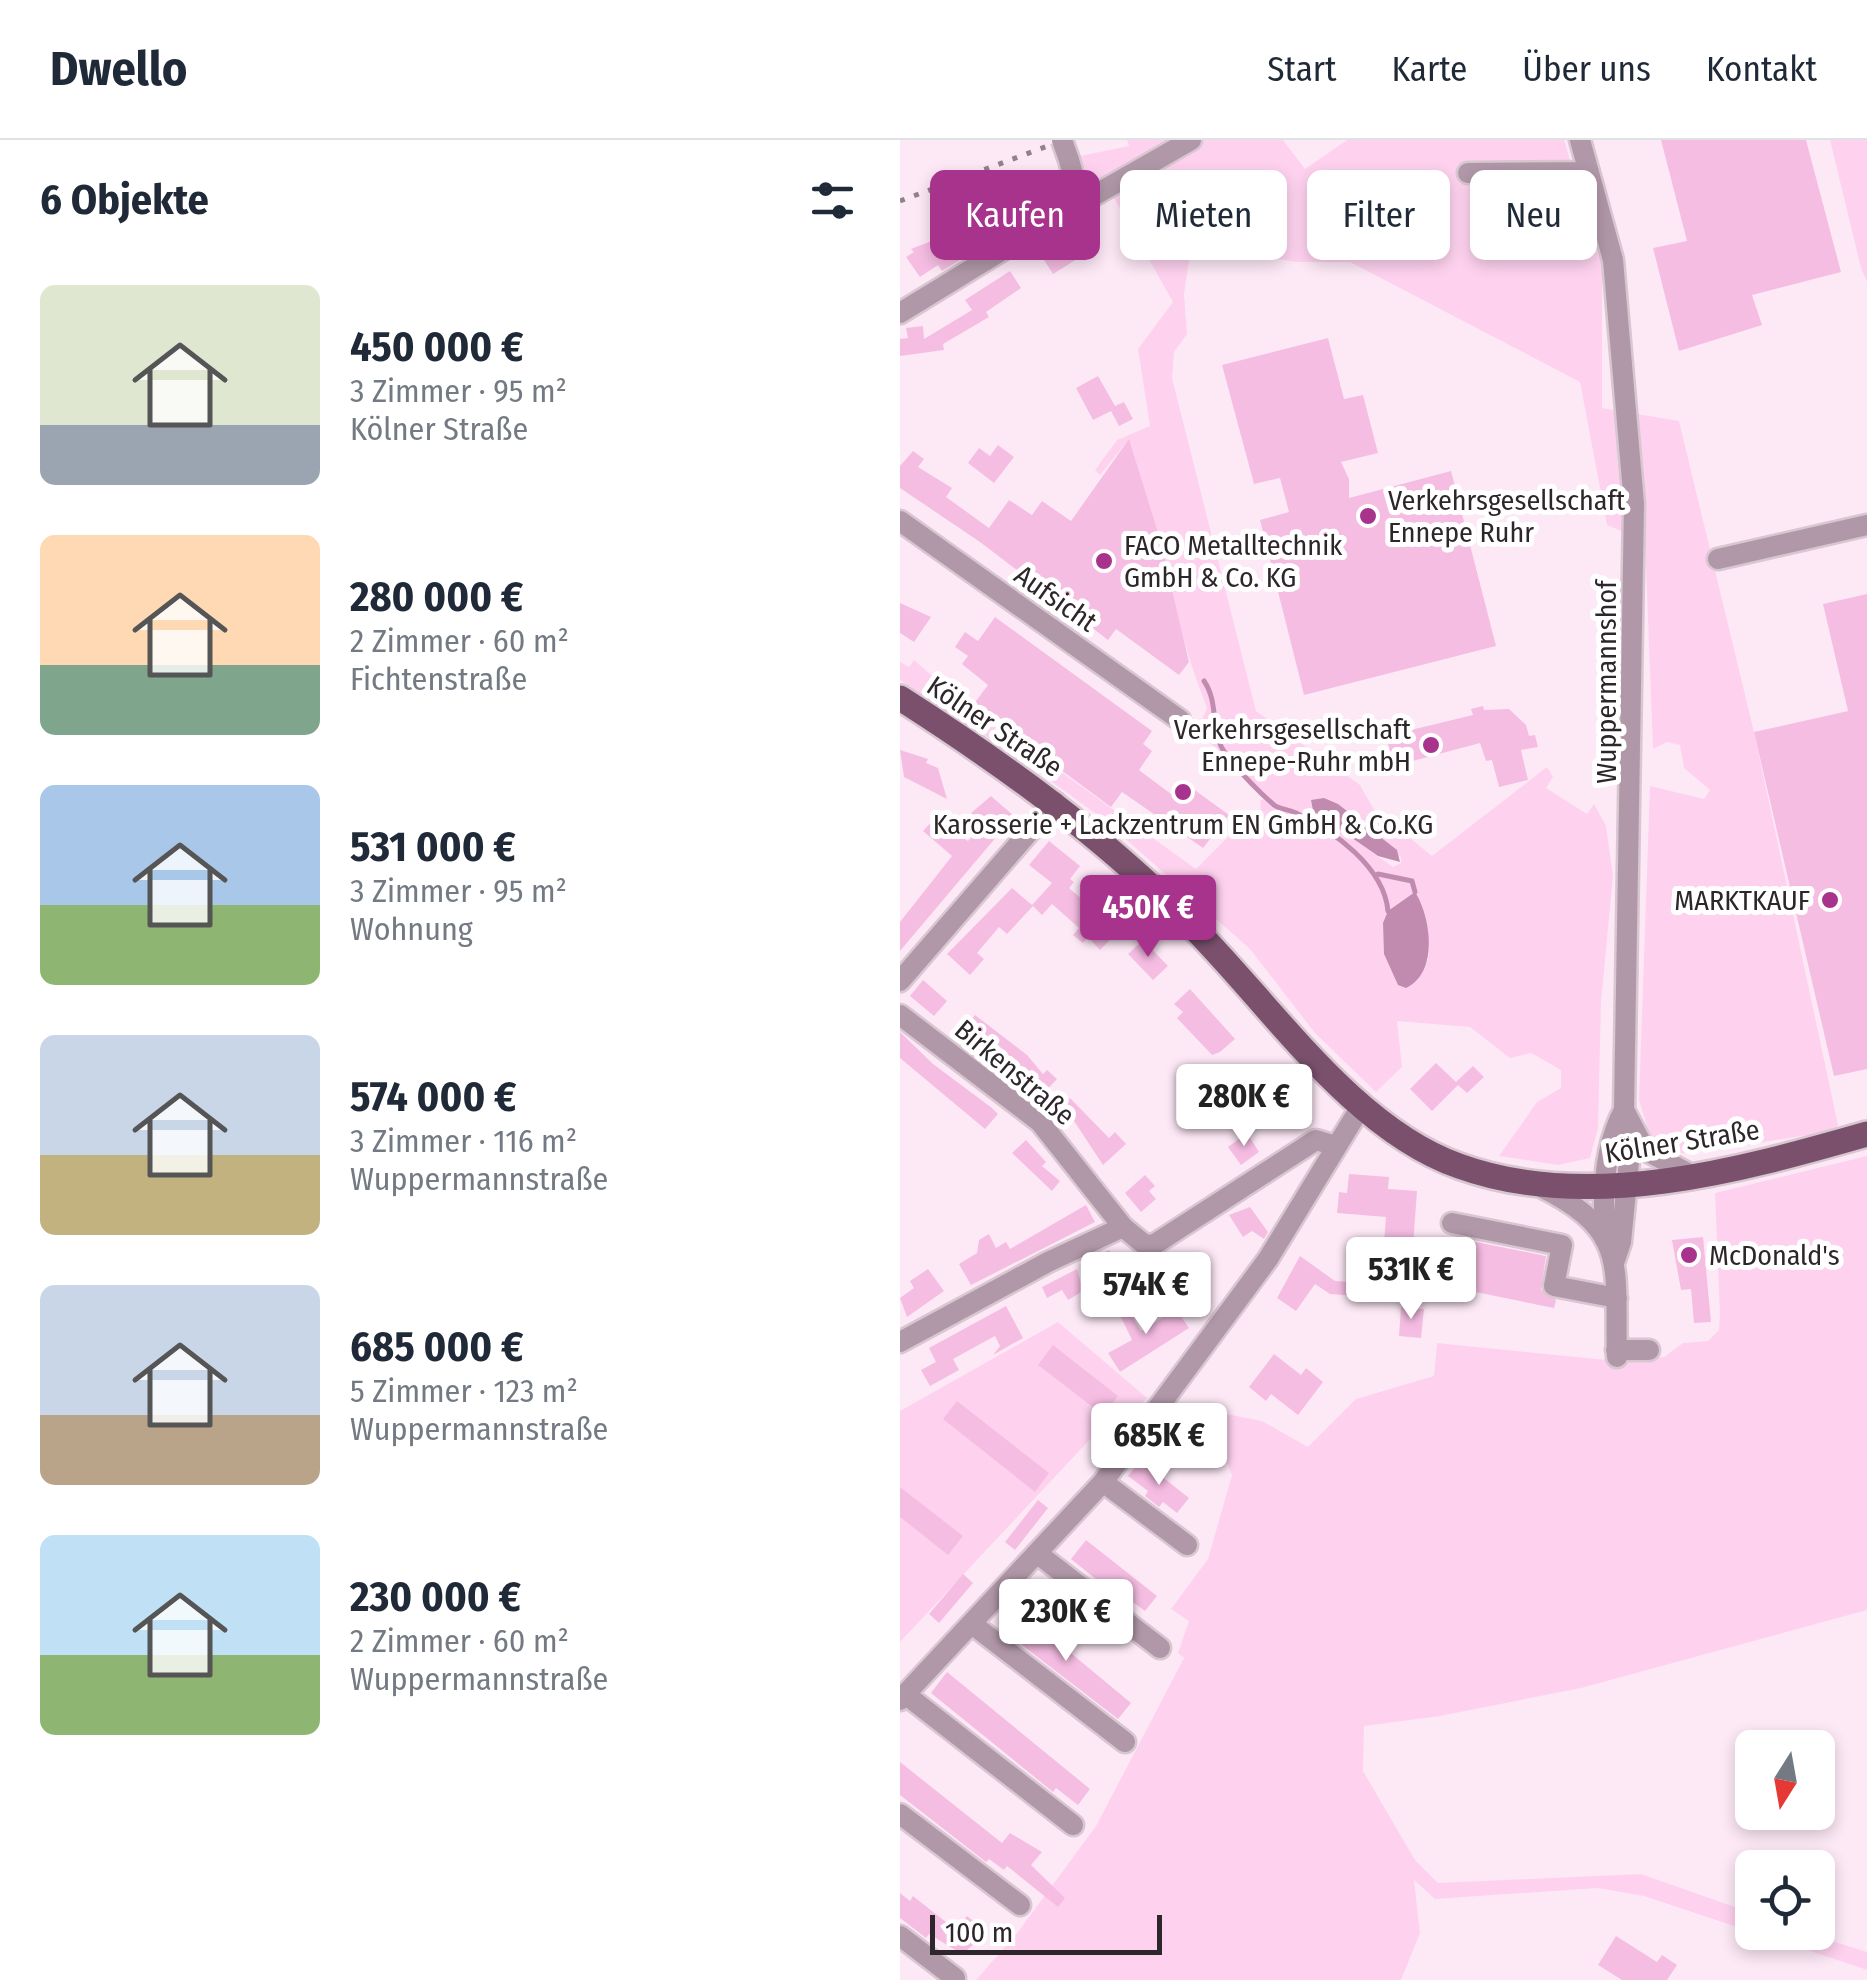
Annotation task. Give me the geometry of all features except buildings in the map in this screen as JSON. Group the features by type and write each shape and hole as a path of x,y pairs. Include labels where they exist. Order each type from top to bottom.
{"main road":[{"name":"Kölner Straße","path":"900,698 1055,802 1186,919 1362,1105 1438,1158 1485,1174 1530,1182 1617,1185 1693,1176 1867,1134"}],"street":[{"path":"1100,193 1191,140"},
{"name":"Wuppermannshof","path":"1580,140 1588,170"},
{"name":"Wuppermannshof","path":"1597,201 1613,260 1634,504 1624,1110 1632,1131 1652,1156 1693,1176"},
{"path":"900,313 986,260"},
{"name":"Aufsicht","path":"900,521 1180,720"},
{"path":"1718,559 1867,525"},
{"path":"900,981 1055,802"},
{"name":"Birkenstraße","path":"900,1016 1040,1122 1123,1226"},
{"path":"1073,1825 903,1697 1103,1482 1242,1298 1362,1105"},
{"name":"Wuppermannshof","path":"1624,1110 1612,1131 1617,1185 1616,1354 1649,1350"},
{"name":"Wuppermannshof","path":"1605,1237 1632,1131"},
{"path":"900,1342 1123,1226 1138,1240 1156,1244 1316,1140 1336,1146"},
{"name":"Wuppermannshof","path":"1530,1182 1584,1211 1605,1237 1614,1260"},
{"path":"1452,1224 1562,1245 1554,1286 1617,1298"},
{"path":"1103,1482 1188,1545"},
{"path":"1038,1554 1160,1648"},
{"path":"972,1624 1125,1742"},
{"path":"900,1814 1020,1906"},
{"path":"900,1936 955,1978"}],"shaded area":[{"path":"1127,140 1283,140 1305,169 1347,140 1564,140 1573,170 1470,170 1470,260 1597,260 1597,249 1602,265 1602,408 1679,421 1754,732 1838,1125 1832,1131 1695,1153 1676,1153 1651,1140 1639,1100 1650,786 1704,799 1710,790 1684,768 1680,745 1667,742 1653,749 1645,541 1607,525 1580,382 1350,262 1284,260 1287,170 1120,170 1120,208 1113,196 1100,195 1100,170 1080,170 1075,157 1129,146"},
{"path":"1830,140 1867,140 1867,282 1861,268"},
{"path":"1149,260 1189,260 1184,294 1187,334 1174,352 1172,378 1256,711 1360,785 1373,808 1432,856 1547,767 1553,777 1546,788 1587,814 1594,804 1606,826 1613,876 1601,1002 1598,1128 1590,1158 1558,1165 1499,1156 1537,1102 1561,1088 1561,1070 1531,1053 1510,1058 1470,1027 1397,1021 1402,1067 1376,1092 1315,1033 1250,949 1103,819 1018,757 900,680 900,662 909,667 914,660 954,695 1196,869 1240,825 1262,822 1260,801 1268,796 1197,731 1207,708 1185,644 1131,446 1126,443 1100,475 1095,470 1117,440 1150,426 1138,349 1173,302","holes":["1311,800 1401,857 1401,863 1393,867 1313,811","1414,892 1429,943 1428,960 1398,985 1384,954"]},
{"path":"1324,798 1338,804 1397,850 1400,862 1378,856 1313,811 1311,800"},
{"path":"1415,892 1428,929 1428,958 1417,981 1406,988 1398,985 1384,954 1383,923 1388,911"},
{"path":"1867,1156 1867,1610 1581,1688 1440,1716 1364,1726 1363,1771 1415,1860 1438,1883 1641,1874 1735,1907 1735,1926 1644,1896 1598,1888 1435,1899 1414,1880 1420,1933 1401,1980 976,1980 1018,1932 1096,1826 1184,1658 1178,1653 1189,1621 1171,1609 1208,1559 1232,1475 1211,1425 1221,1413 1262,1421 1308,1447 1356,1399 1434,1376 1437,1343 1607,1360 1664,1357 1683,1343 1708,1341 1719,1330 1720,1314 1715,1193"},
{"path":"1058,1322 1147,1398 1124,1421 1112,1416 900,1642 900,1411"},
{"path":"1835,1942 1867,1952 1867,1970 1807,1950 1835,1950"}],"waterway":[{"path":"1204,681 1212,699 1221,746 1231,760 1274,805 1311,821 1355,852 1377,880 1388,911"},
{"path":"1378,874 1412,881 1415,892"}],"railway":[{"path":"900,201 1064,140"}],"place":[{"name":"Verkehrsgesellschaft Ennepe Ruhr","path":"1368,516"},
{"name":"FACO Metalltechnik GmbH & Co. KG","path":"1104,561"},
{"name":"Verkehrsgesellschaft Ennepe-Ruhr mbH","path":"1431,745"},
{"name":"Karosserie + Lackzentrum EN GmbH & Co.KG","path":"1183,792"},
{"name":"MARKTKAUF","path":"1830,900"},
{"name":"McDonald's","path":"1689,1255"}]}
